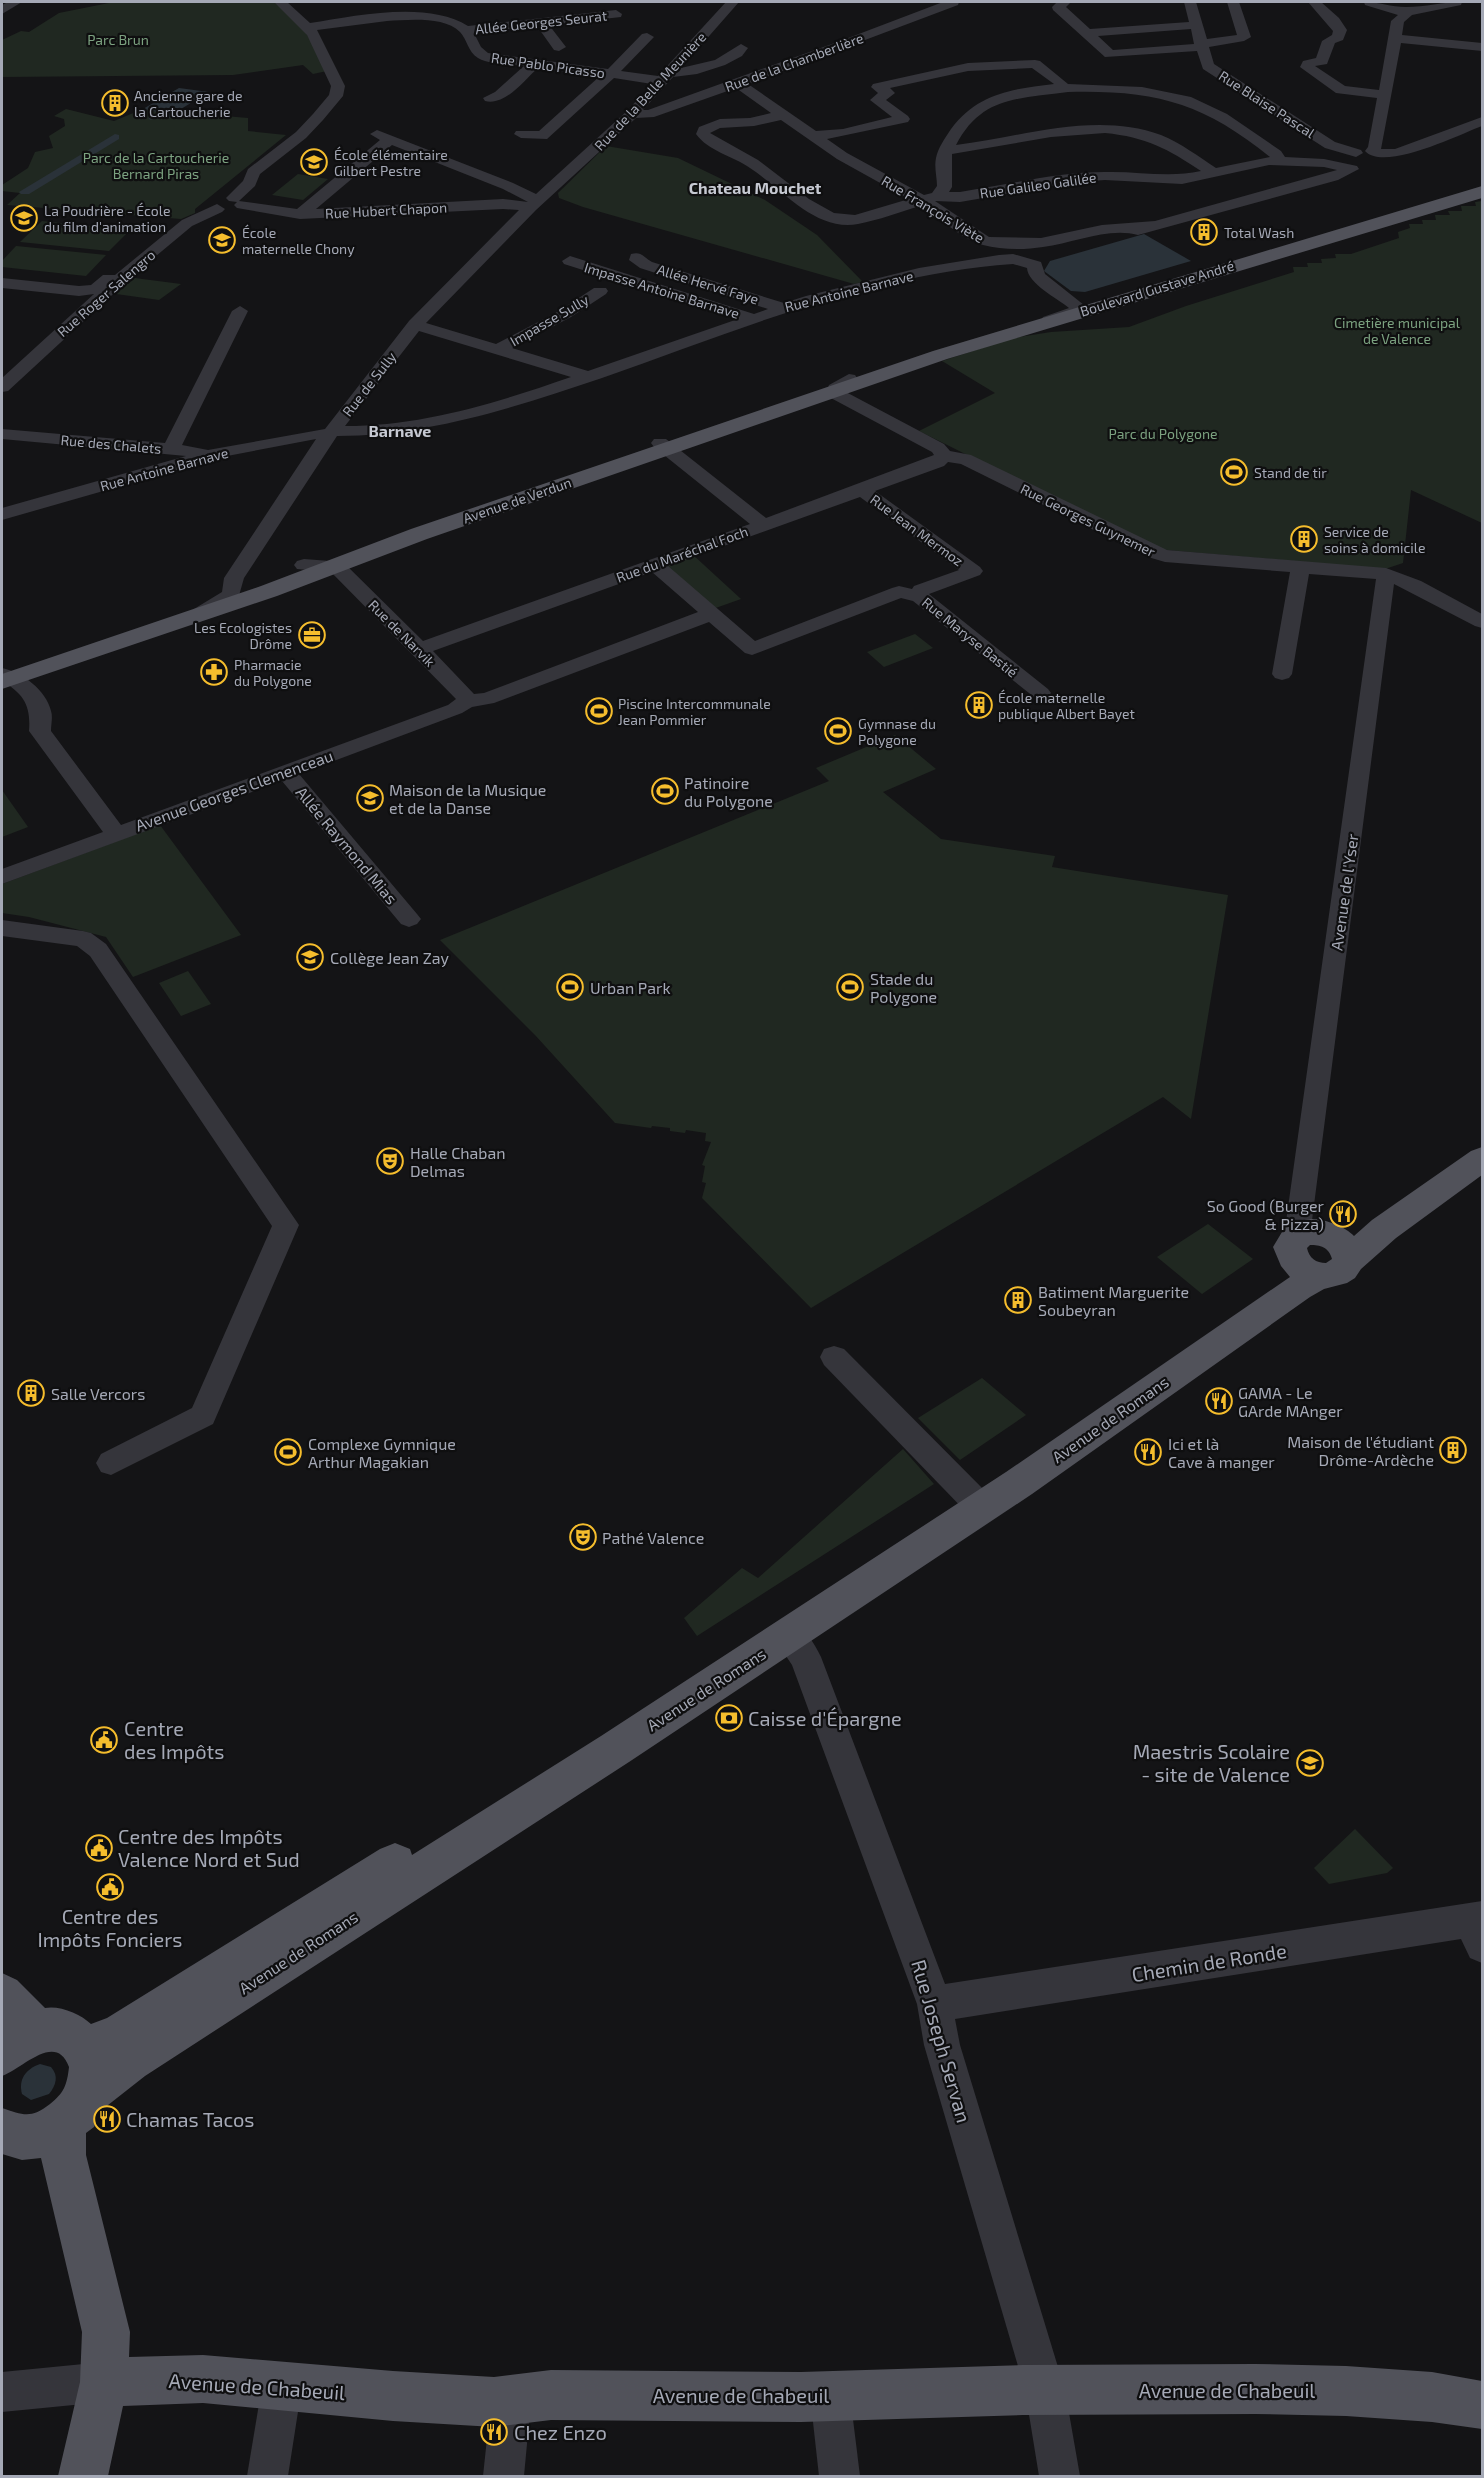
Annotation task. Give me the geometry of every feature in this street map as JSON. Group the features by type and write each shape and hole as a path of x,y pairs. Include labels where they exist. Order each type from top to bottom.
{"main road":[{"name":"Boulevard Gustave André","path":"842,386 1077,304 1482,182"},
{"name":"Boulevard Gustave André","path":"929,356 1482,192"},
{"name":"Avenue de Verdun","path":"5,675 361,543 842,386"},
{"name":"Avenue de Verdun","path":"5,675 201,613 336,566 390,544 663,445"},
{"name":"Avenue de Romans","path":"86,2048 120,2035 975,1500 1298,1288 1317,1246 1384,1229 1482,1158"},
{"name":"Avenue de Romans","path":"43,2133 129,2060 788,1635 975,1500"},
{"path":"2,1995 19,2042 56,2029 65,2031 86,2048 92,2069 43,2133 106,2332 104,2382 83,2476"},
{"name":"Avenue de Chabeuil","path":"104,2382 189,2378 414,2398 511,2401 551,2396 830,2395 1045,2390 1346,2391 1432,2397 1482,2405"}],"street":[{"path":"2,10 16,2"},
{"path":"238,201 250,183 253,172 301,135 336,96 338,86 319,42 309,27 280,2"},
{"name":"Rue de la Belle Meunière","path":"534,204 632,114 733,2"},
{"name":"Rue de la Chamberlière","path":"632,114 649,114 953,2"},
{"path":"1065,2 1058,7 1110,54 1219,43 1244,37 1233,2"},
{"name":"Rue Blaise Pascal","path":"1190,2 1200,45 1208,66 1330,145 1364,157"},
{"path":"1314,2 1340,30 1338,37 1329,41 1322,61 1308,64 1307,67 1341,90 1384,95"},
{"path":"1382,5 1407,9 1451,2"},
{"path":"1041,323 1081,309 1035,272 1035,265 1043,258 1154,225 1334,177 1375,148 1395,38 1407,9"},
{"name":"Allée Georges Seurat","path":"465,30 616,14"},
{"path":"309,27 399,17 426,17 451,22 465,30"},
{"path":"540,22 559,47"},
{"path":"1088,33 1196,25"},
{"path":"1454,44 1456,27"},
{"name":"Rue Pablo Picasso","path":"465,30 476,52 484,56 611,74 665,77 688,73 736,56 741,48"},
{"path":"521,134 542,136 648,37"},
{"path":"1395,38 1482,47"},
{"path":"490,98 500,94 535,63"},
{"path":"813,136 843,134 903,119 877,100 888,93 878,87 968,67 1035,63 1061,83 1065,89"},
{"name":"Rue François Viète","path":"737,83 842,156 955,220 977,238 998,243 1041,243 1102,230 1154,225"},
{"path":"937,196 945,187 943,157 955,136 973,114 987,103 1014,94 1065,89 1128,90 1184,99 1234,123 1276,154 1279,160"},
{"name":"Rue Galileo Galilée","path":"783,115 750,122 720,123 709,126 703,134 709,140 758,166 786,191 834,219 856,220 920,199 937,196 960,197 1076,178 1105,176 1182,180 1279,160 1324,163 1364,157"},
{"path":"1364,157 1397,153 1482,121"},
{"path":"947,150 1064,132 1126,132 1161,140 1214,173"},
{"path":"300,214 383,137 508,186 534,204"},
{"name":"Rue Roger Salengro","path":"2,387 132,268 187,223 217,208 213,205 216,201 238,201"},
{"name":"Rue Hubert Chapon","path":"238,201 300,214 534,204"},
{"name":"Rue de Sully","path":"233,590 234,578 330,433 416,325 534,204"},
{"name":"Allée Hervé Faye","path":"637,257 637,260 646,265 783,308"},
{"name":"Rue Antoine Barnave","path":"2,514 220,452 316,434 442,421 497,408 783,308 855,286 960,265 999,260 1013,260 1035,265"},
{"name":"Impasse Antoine Barnave","path":"570,261 754,319"},
{"path":"2,283 79,291 96,289 121,269 132,268"},
{"name":"Impasse Sully","path":"498,349 565,314 600,291"},
{"path":"171,450 240,311"},
{"name":"Impasse Sully","path":"416,325 588,376"},
{"name":"Rue Georges Guynemer","path":"842,386 938,448 944,456 965,459 1165,556 1386,574 1414,585 1482,622"},
{"name":"Rue des Chalets","path":"2,434 171,450 220,452"},
{"path":"663,445 763,525"},
{"name":"Rue du Maréchal Foch","path":"418,650 938,462 944,456"},
{"name":"Rue Jean Mermoz","path":"861,489 973,570"},
{"path":"654,564 752,649 899,592 919,596"},
{"path":"304,565 336,566"},
{"name":"Rue de Narvik","path":"336,566 463,696"},
{"path":"1282,674 1301,566"},
{"name":"Rue Maryse Bastié","path":"973,570 921,590 919,596 1041,693"},
{"name":"Avenue de l'Yser","path":"1317,1246 1386,574"},
{"name":"Avenue de Verdun","path":"201,613 225,600 233,590"},
{"name":"Avenue Georges Clemenceau","path":"2,877 455,709 463,696 487,699 712,614"},
{"path":"5,675 40,710 40,731 116,834"},
{"name":"Allée Raymond Mias","path":"275,775 409,919"},
{"path":"2,928 83,939 98,950 286,1225 203,1416 111,1463"},
{"path":"834,1357 975,1500"},
{"name":"Rue Joseph Servan","path":"788,1635 805,1657 935,2004 942,2045 1045,2390 1060,2476"},
{"name":"Chemin de Ronde","path":"935,2004 1478,1928"},
{"name":"Avenue de Chabeuil","path":"2,2392 104,2382"},
{"path":"267,2476 282,2386"},
{"path":"830,2395 840,2476"},
{"path":"503,2476 511,2401"}],"green space":[{"name":"Parc Brun","path":"114,2 274,2 301,24 327,71 313,74 303,65 233,75 2,77 2,40 21,31 29,32 59,13"},
{"name":"Parc de la Cartoucherie Bernard Piras","path":"66,109 114,121 143,109 170,115 178,112 248,118 248,131 286,135 195,209 195,213 181,219 7,205 20,193 2,191 2,185 28,168 35,152 53,148 49,136 65,126 64,119 54,116"},
{"path":"606,146 678,158 765,200 817,235 863,282 854,284 583,207 559,198 558,193"},
{"path":"298,174 328,179 303,200 272,195"},
{"name":"Parc du Polygone","path":"1482,201 1482,523 1411,490 1403,563 1385,569 1156,549 919,431 995,393 942,361 1013,338 1051,332 1129,327 1186,306 1294,272 1293,267 1308,267 1307,263 1322,263 1321,259 1336,258 1335,254 1351,254 1399,238 1398,232 1410,228 1409,224 1423,224 1422,220 1436,220 1435,215 1450,215 1448,211 1462,211 1461,206 1476,206 1475,202"},
{"path":"42,221 130,230 109,251 20,242"},
{"path":"16,246 106,255 86,276 2,267 2,261"},
{"path":"127,277 181,284 159,300 109,293"},
{"path":"692,554 741,599 710,610 661,565"},
{"path":"915,634 933,648 884,667 867,652"},
{"name":"Stade du Polygone","path":"895,735 936,769 883,792 941,839 1055,856 1052,867 1228,895 1191,1119 1163,1097 811,1308 702,1198 706,1183 702,1182 705,1166 702,1165 711,1142 705,1141 706,1133 686,1130 685,1133 670,1131 670,1128 615,1123 535,1035 440,940 829,781 816,768"},
{"path":"2,790 28,827 2,837"},
{"path":"160,825 241,935 133,977 106,937 29,917 2,913 2,884"},
{"path":"188,971 211,1004 181,1016 159,983"},
{"path":"1208,1224 1253,1259 1202,1294 1157,1257"},
{"path":"982,1378 1026,1415 960,1460 918,1418"},
{"path":"903,1449 934,1484 697,1636 684,1618 742,1568 758,1578"},
{"path":"1355,1829 1393,1868 1387,1873 1329,1884 1314,1868"}],"shaded area":[{"path":"179,88 209,92 171,115 143,109"},
{"path":"1144,234 1191,261 1085,292 1071,291 1044,271 1050,261"},
{"path":"40,2064 51,2067 56,2077 55,2084 49,2094 31,2100 22,2094 22,2079 27,2072"}],"waterway":[{"path":"150,118 175,116"},
{"path":"25,192 115,137"}],"place":[{"name":"Ancienne gare de la Cartoucherie","path":"115,103"},
{"name":"École élémentaire Gilbert Pestre","path":"314,162"},
{"name":"La Poudrière - École du film d'animation","path":"24,218"},
{"name":"Total Wash","path":"1204,232"},
{"name":"École maternelle Chony","path":"222,240"},
{"name":"Stand de tir","path":"1234,472"},
{"name":"Service de soins à domicile","path":"1304,539"},
{"name":"Les Ecologistes Drôme","path":"312,635"},
{"name":"Pharmacie du Polygone","path":"214,672"},
{"name":"École maternelle publique Albert Bayet","path":"979,705"},
{"name":"Piscine Intercommunale Jean Pommier","path":"599,711"},
{"name":"Gymnase du Polygone","path":"838,731"},
{"name":"Patinoire du Polygone","path":"665,791"},
{"name":"Maison de la Musique et de la Danse","path":"370,798"},
{"name":"Collège Jean Zay","path":"310,957"},
{"name":"Urban Park","path":"570,987"},
{"name":"Stade du Polygone","path":"850,987"},
{"name":"Halle Chaban Delmas","path":"390,1161"},
{"name":"So Good (Burger & Pizza)","path":"1343,1214"},
{"name":"Batiment Marguerite Soubeyran","path":"1018,1300"},
{"name":"Salle Vercors","path":"31,1393"},
{"name":"GAMA - Le GArde MAnger","path":"1219,1401"},
{"name":"Maison de l'étudiant Drôme-Ardèche","path":"1453,1450"},
{"name":"Complexe Gymnique Arthur Magakian","path":"288,1452"},
{"name":"Ici et là Cave à manger","path":"1148,1452"},
{"name":"Pathé Valence","path":"583,1537"},
{"name":"Caisse d'Épargne","path":"729,1718"},
{"name":"Centre des Impôts","path":"104,1740"},
{"name":"Maestris Scolaire - site de Valence","path":"1310,1763"},
{"name":"Centre des Impôts Valence Nord et Sud","path":"99,1848"},
{"name":"Centre des Impôts Fonciers","path":"110,1887"},
{"name":"Chamas Tacos","path":"107,2119"},
{"name":"Chez Enzo","path":"494,2432"}],"district":[{"name":"Chateau Mouchet","path":"755,187"},
{"name":"Barnave","path":"400,430"}],"park label":[{"name":"Cimetière municipal de Valence","path":"1397,330"}]}
